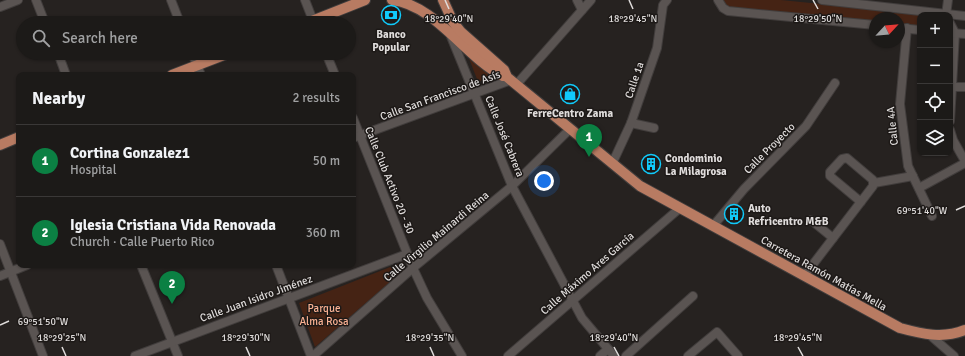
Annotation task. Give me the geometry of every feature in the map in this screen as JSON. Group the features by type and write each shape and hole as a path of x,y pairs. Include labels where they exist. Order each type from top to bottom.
{"main road":[{"path":"327,16 366,0"},
{"name":"Carretera Ramón Matías Mella","path":"392,0 408,5 426,14 490,67 512,81 640,186 900,328 931,336 955,334 965,330"},
{"name":"Calle José Cabrera","path":"436,0 450,34"},
{"name":"Carretera Ramón Matías Mella","path":"443,0 453,22 461,32 504,70 512,81"},
{"path":"180,72 210,60"},
{"path":"0,145 16,138"}],"street":[{"path":"0,7 18,0"},
{"path":"36,0 42,16"},
{"path":"171,0 177,16"},
{"path":"305,0 310,16"},
{"path":"577,0 582,10"},
{"path":"512,81 591,0"},
{"name":"Calle 1a","path":"612,164 631,123 657,48 663,5 667,0"},
{"path":"718,0 723,8 728,11 869,24"},
{"path":"822,0 928,12"},
{"path":"946,12 948,0"},
{"path":"953,15 965,16"},
{"path":"905,28 917,30"},
{"path":"953,33 965,34"},
{"name":"Calle José Cabrera","path":"450,34 512,186 582,318 614,356"},
{"name":"Calle 4A","path":"902,48 900,104 908,166 932,216"},
{"path":"952,48 952,84"},
{"path":"61,60 65,72"},
{"path":"195,60 200,72"},
{"path":"329,60 334,72"},
{"name":"Calle San Francisco de Asís","path":"356,136 512,81"},
{"name":"Calle Proyecto","path":"713,226 731,202 806,126 835,83"},
{"path":"953,86 965,88"},
{"path":"631,123 654,128"},
{"name":"Calle Virgilio Mainardi Reina","path":"312,356 413,268 512,186 570,129"},
{"name":"Calle Club Activo 20 - 30","path":"356,136 427,298 462,356"},
{"path":"919,188 965,162 953,140"},
{"path":"861,202 830,176 830,172 842,158 847,158 873,180 874,183"},
{"path":"804,276 874,183 913,176"},
{"name":"Calle Máximo Ares García","path":"508,356 680,208"},
{"path":"812,220 833,238"},
{"path":"0,244 43,356"},
{"name":"Calle Juan Isidro Jiménez","path":"136,356 172,341 407,254"},
{"path":"0,276 20,268"},
{"path":"142,268 178,356"},
{"path":"277,268 312,356"},
{"path":"626,356 693,296"},
{"path":"688,356 717,332 738,356"},
{"path":"931,336 948,354"},
{"path":"600,356 608,349"}],"green space":[{"path":"723,0 781,0 901,12 869,12 869,21 729,8"},
{"path":"905,12 917,14 917,26 905,25"},
{"path":"468,56 490,72 489,76 480,81 477,79"},
{"name":"Parque Alma Rosa","path":"403,262 405,269 315,347 299,303"}],"place":[{"name":"Banco Popular","path":"391,15"},
{"name":"FerreCentro Zama","path":"570,94"},
{"name":"Cortina Gonzalez1","path":"589,157"},
{"name":"Condominio La Milagrosa","path":"651,164"},
{"name":"Auto Refricentro M&B","path":"734,214"},
{"name":"Iglesia Cristiana Vida Renovada","path":"172,304"}]}
